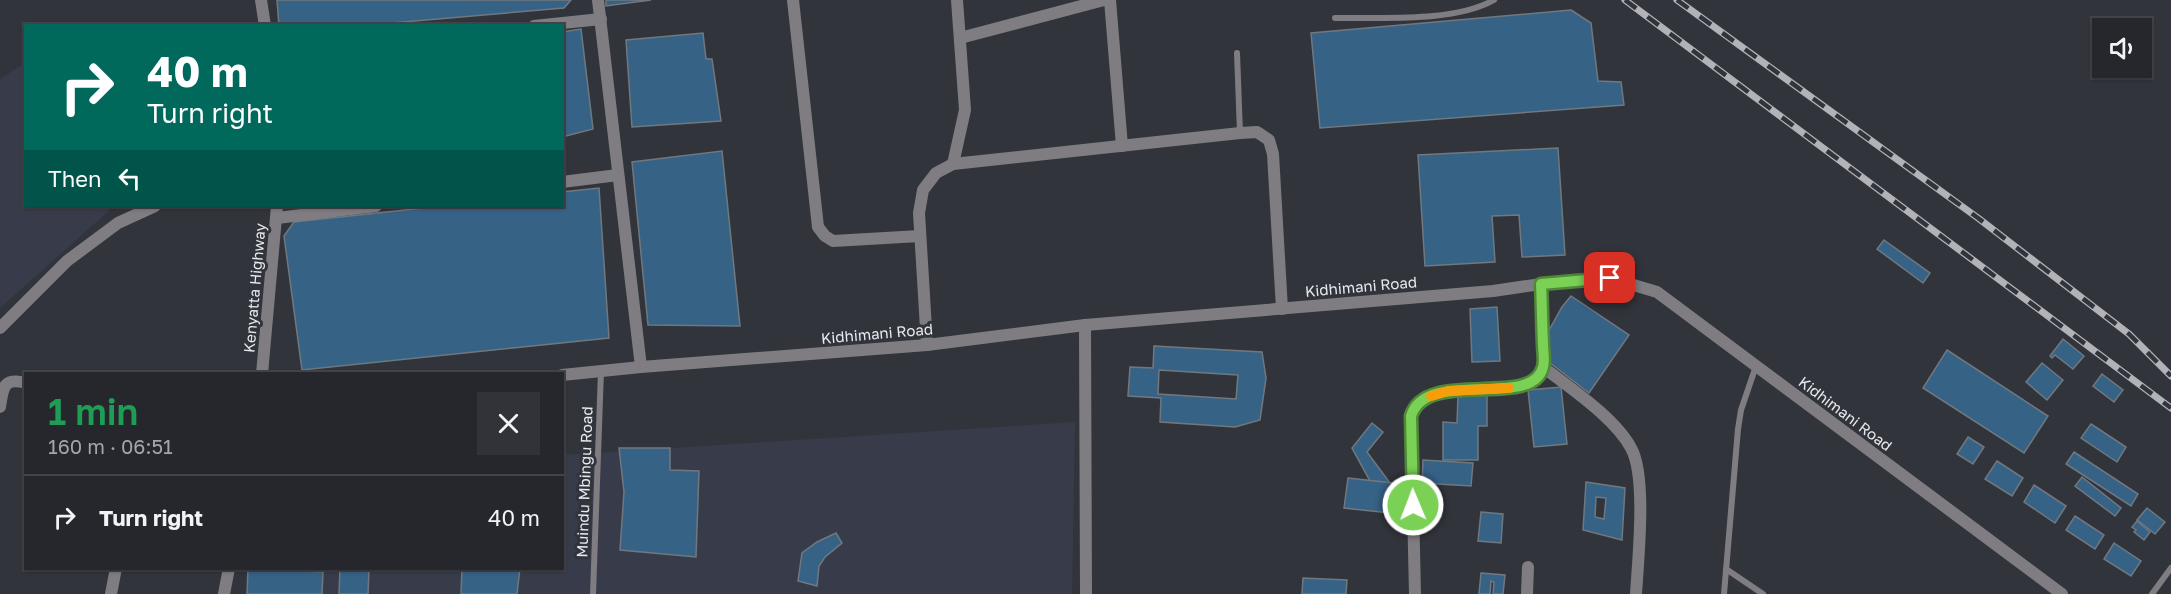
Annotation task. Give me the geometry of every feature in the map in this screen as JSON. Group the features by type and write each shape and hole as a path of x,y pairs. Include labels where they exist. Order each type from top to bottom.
{"street":[{"path":"261,0 265,24"},
{"path":"598,0 641,367"},
{"path":"793,0 818,227 825,236 833,241 920,236"},
{"path":"953,164 965,110 957,0"},
{"path":"960,38 1104,0"},
{"path":"1110,0 1122,146"},
{"path":"553,24 601,19"},
{"path":"927,345 919,213 922,190 936,173 953,164 1257,132 1269,140 1273,154 1282,309"},
{"path":"564,182 618,174"},
{"path":"0,328 67,261 118,223 153,207"},
{"path":"277,212 360,207"},
{"name":"Kenyatta Highway","path":"262,372 277,212"},
{"name":"Kidhimani Road","path":"564,375 927,345 1085,325 1493,291 1610,278 1657,292 2062,594"},
{"path":"1414,594 1411,416 1413,410 1416,405 1432,396 1448,391 1521,387 1537,379 1543,367 1541,284"},
{"path":"1085,325 1086,594"},
{"path":"1543,367 1584,398 1617,429 1636,458 1640,508 1636,594"},
{"path":"0,407 3,389 7,383 15,380 24,382"},
{"path":"1527,594 1528,567"},
{"path":"111,594 116,570"},
{"path":"224,594 229,570"}],"lane":[{"path":"1335,18 1439,15 1469,10 1494,0"},
{"path":"1237,54 1240,134"},
{"path":"1724,594 1738,429 1744,400 1756,366"},
{"name":"Muindu Mbingu Road","path":"592,594 601,371"},
{"path":"2152,594 2171,568"},
{"path":"1726,569 1763,594"}],"shaded area":[{"path":"24,64 24,207 113,207 0,308 0,79"},
{"path":"1075,422 1072,594 260,594 266,570 564,570 564,455"}],"building":[{"path":"277,0 571,0 564,8 380,24 279,24"},
{"path":"606,0 651,0 606,6"},
{"path":"1571,10 1591,23 1598,81 1621,82 1624,105 1320,128 1311,33"},
{"path":"581,29 593,129 564,136 564,32"},
{"path":"703,33 706,59 712,59 721,121 632,127 626,40"},
{"path":"1558,148 1565,255 1522,257 1519,215 1492,216 1495,262 1425,266 1418,155"},
{"path":"722,151 740,326 648,325 632,162"},
{"path":"599,188 609,338 302,370 284,236 294,222 433,207 564,207 564,192"},
{"path":"1884,240 1930,273 1923,283 1877,249"},
{"path":"1571,296 1629,335 1589,393 1549,362 1548,332"},
{"path":"1497,307 1500,361 1472,362 1470,309"},
{"path":"2063,339 2084,356 2073,369 2055,355 2052,358 2050,356"},
{"path":"1154,346 1262,352 1266,378 1260,420 1235,427 1160,422 1161,398 1128,396 1130,367 1153,368","holes":["1159,370 1238,375 1236,399 1158,394"]},
{"path":"1947,350 2048,416 2024,453 1923,388"},
{"path":"2042,363 2063,380 2047,400 2026,382"},
{"path":"2102,374 2123,390 2114,402 2093,386"},
{"path":"1561,387 1567,444 1534,447 1528,390"},
{"path":"1458,395 1487,395 1487,426 1478,426 1478,460 1443,460 1443,422 1457,423"},
{"path":"1372,423 1383,432 1367,452 1390,483 1370,481 1352,448"},
{"path":"2091,424 2126,447 2117,462 2081,438"},
{"path":"1968,437 1984,447 1973,464 1957,454"},
{"path":"619,448 670,448 670,470 699,471 696,557 620,550 624,492"},
{"path":"2074,452 2138,494 2131,506 2066,464"},
{"path":"1423,460 1473,463 1471,486 1422,483"},
{"path":"1997,461 2023,478 2012,496 1985,479"},
{"path":"2082,477 2121,508 2115,516 2075,486"},
{"path":"1348,478 1402,484 1399,514 1344,508"},
{"path":"1586,482 1625,488 1622,540 1583,530","holes":["1596,497 1606,498 1604,519 1595,517"]},
{"path":"2034,485 2066,506 2055,523 2024,502"},
{"path":"2147,508 2165,522 2155,534 2137,520"},
{"path":"1481,512 1503,514 1501,543 1478,541"},
{"path":"2075,516 2104,535 2095,549 2066,530"},
{"path":"2137,521 2150,532 2144,540 2134,532 2136,530 2132,527"},
{"path":"836,533 842,543 825,557 819,566 817,586 798,581 802,553 817,542"},
{"path":"2114,543 2141,561 2131,576 2104,559"},
{"path":"248,570 323,572 322,594 247,594"},
{"path":"340,570 369,570 368,594 339,594"},
{"path":"462,570 520,570 517,594 461,594"},
{"path":"1481,573 1505,575 1503,594 1493,594 1494,582 1491,581 1490,594 1479,594"},
{"path":"1303,578 1347,580 1346,594 1302,594"}],"railway":[{"path":"1625,0 2171,408"},
{"path":"1677,0 1978,218 2129,334 2171,376"}],"slow traffic":[{"path":"1431,396 1448,391 1509,388"}],"route":[{"path":"1413,505 1411,416 1416,405 1432,396 1448,391 1521,387 1537,379 1543,367 1541,284 1610,278"}]}
